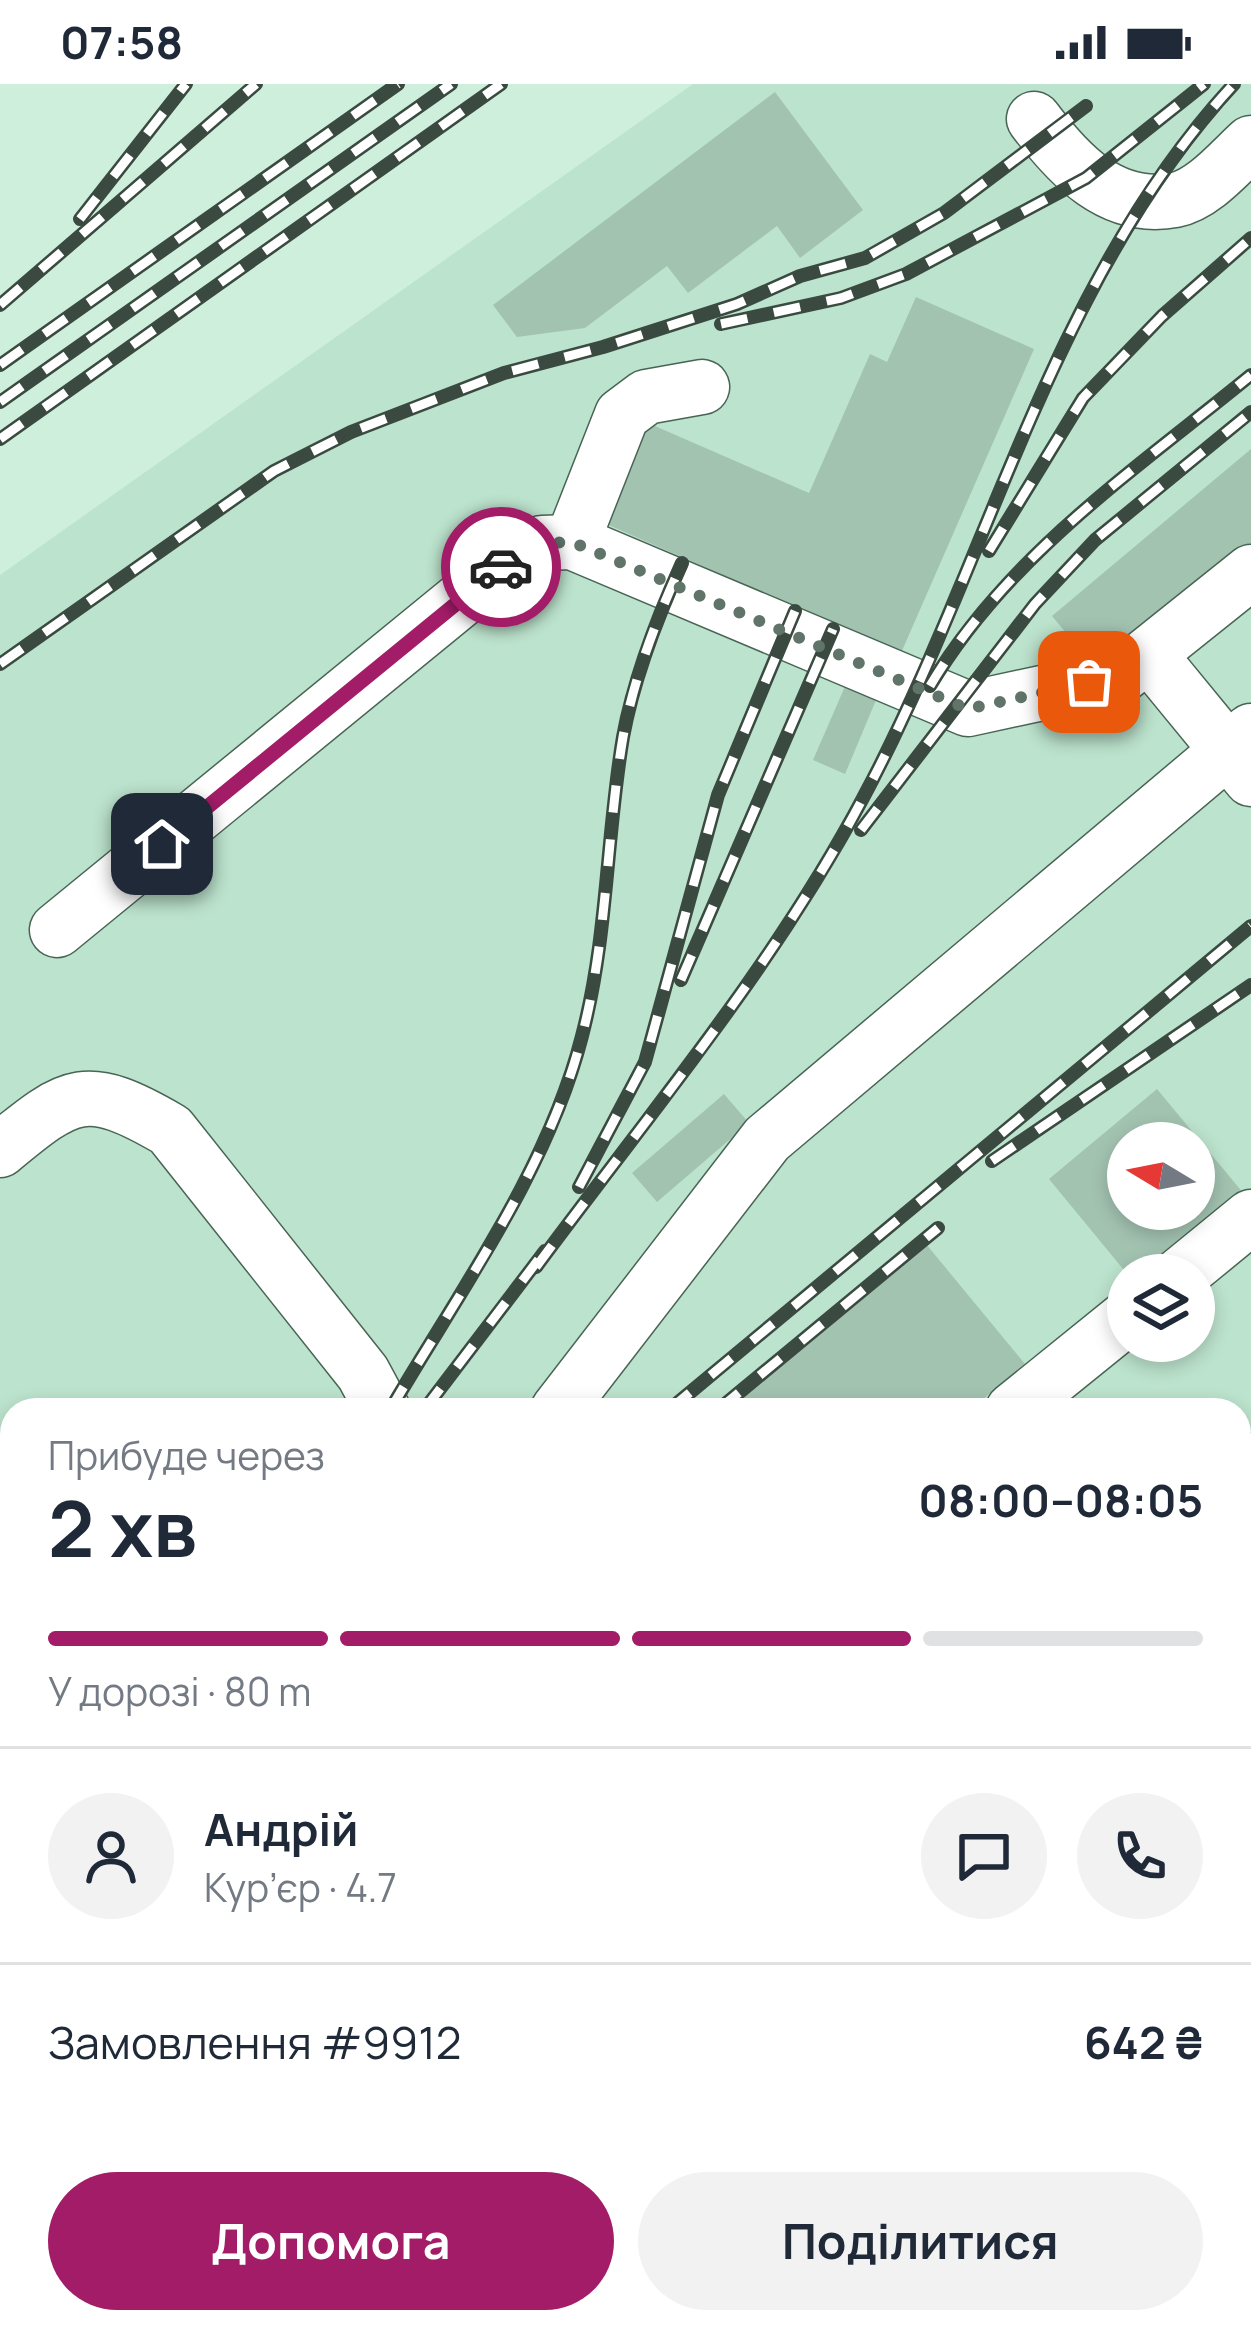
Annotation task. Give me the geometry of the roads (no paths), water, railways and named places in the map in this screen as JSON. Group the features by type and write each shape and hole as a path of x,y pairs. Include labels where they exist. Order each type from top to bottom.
{"lane":[{"path":"1034,119 1099,188 1143,200 1177,200 1203,186 1251,143"},
{"path":"572,542 622,415 646,397 702,387"},
{"path":"57,929 512,558 542,543 572,542 968,709 1121,676 1251,572"},
{"path":"567,1398 767,1138 1243,754 1150,656"},
{"path":"0,1150 56,1104 95,1096 129,1106 170,1130 366,1398"},
{"path":"1206,1254 1251,1217"},
{"path":"1028,1398 1107,1334"}],"railway":[{"path":"80,219 186,84"},
{"path":"0,305 256,84"},
{"path":"0,365 398,84"},
{"path":"0,402 451,84"},
{"path":"0,439 501,84"},
{"path":"721,324 841,298 906,274 1086,178 1204,84"},
{"path":"536,1267 750,980 828,860 907,709 1069,335 1116,246 1171,162 1234,84"},
{"path":"0,664 274,471 351,432 504,373 603,347 737,304 800,276 865,258 944,213 1086,106"},
{"path":"989,551 1083,398 1162,316 1251,238"},
{"path":"930,686 961,639 1035,555 1119,480 1251,375"},
{"path":"861,830 1035,604 1095,540 1251,412"},
{"path":"397,1398 525,1182 567,1086 591,999 628,715 647,648 682,563"},
{"path":"579,1187 645,1062 718,795 795,611"},
{"path":"681,980 833,629"},
{"path":"683,1398 1251,926"},
{"path":"992,1161 1251,985"},
{"path":"733,1398 938,1228"},
{"path":"433,1398 545,1251"}]}
